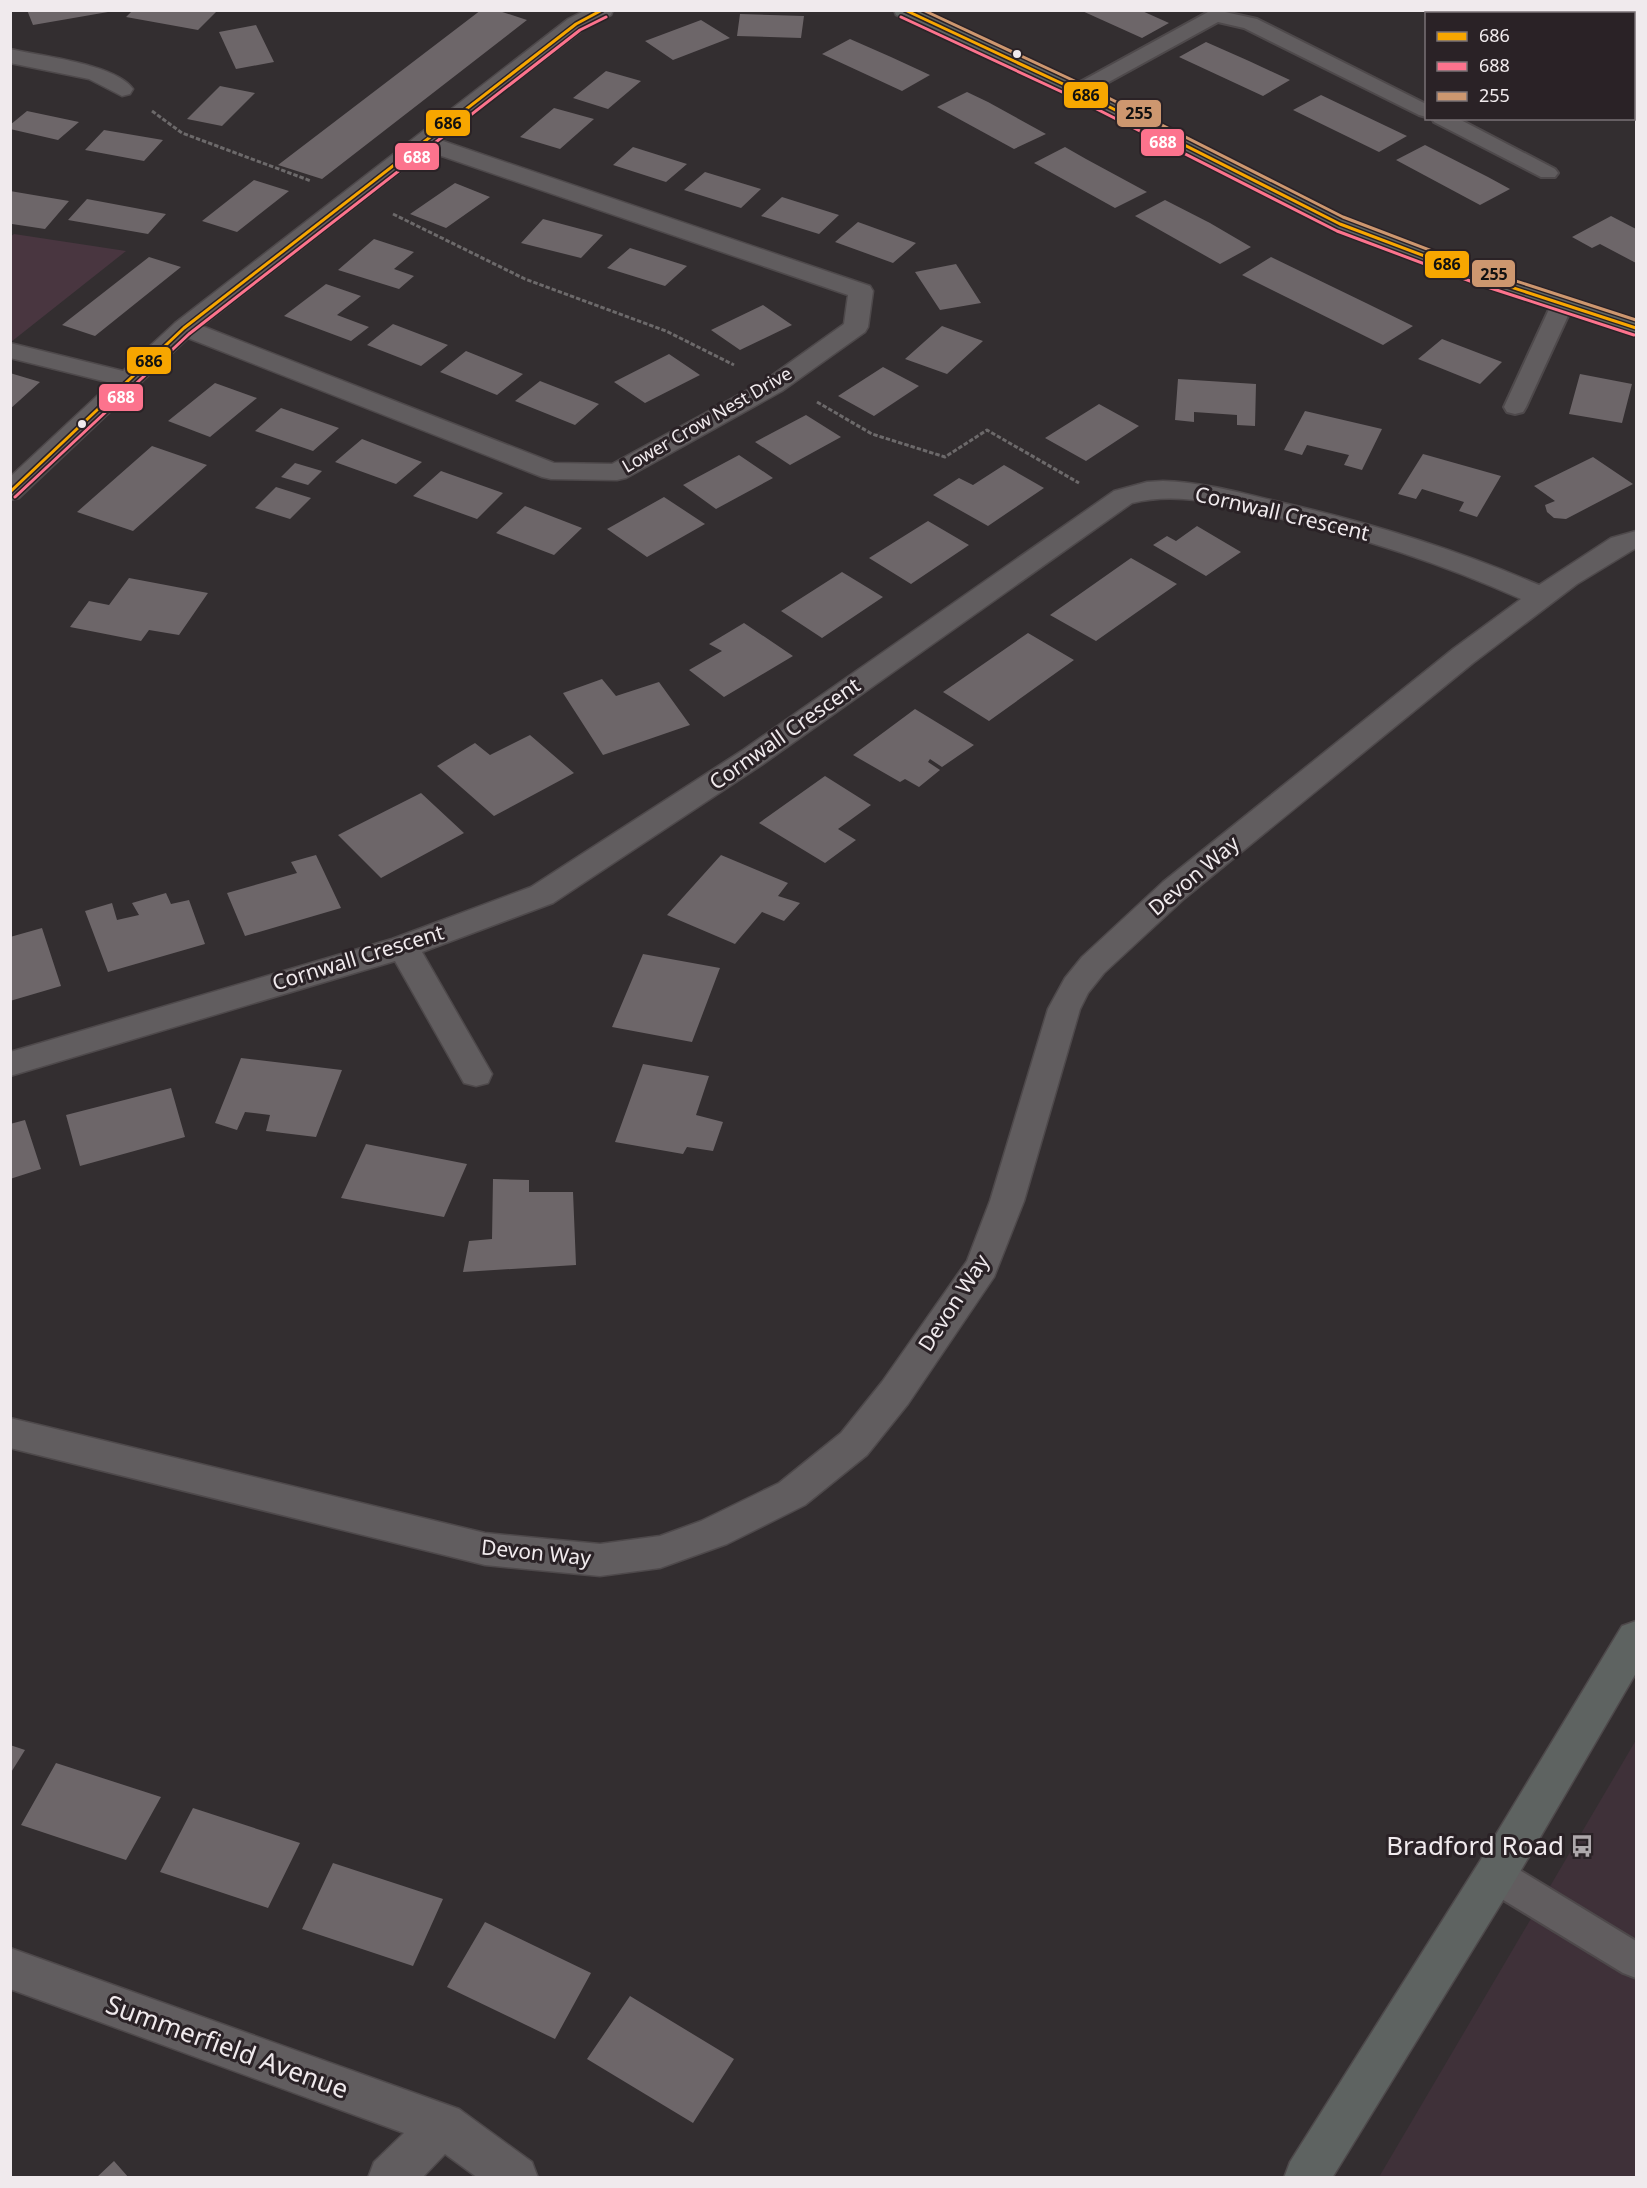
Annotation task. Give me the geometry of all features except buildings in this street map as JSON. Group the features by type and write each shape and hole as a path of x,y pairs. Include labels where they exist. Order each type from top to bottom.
{"main road":[{"path":"904,10 1078,91 1340,224 1562,305 1636,328"},
{"path":"1306,2178 1495,1875 1636,1638"}],"street":[{"path":"10,492 184,328 426,143 566,17 603,10"},
{"path":"10,56 96,74 122,89"},
{"name":"Lower Crow Nest Drive","path":"184,328 551,471 617,472 773,386 856,327 861,291 426,143"},
{"path":"10,350 128,381"},
{"name":"Cornwall Crescent","path":"10,1064 403,947 542,895 753,757 1123,497 1151,490 1208,494 1405,543 1542,597"},
{"name":"Devon Way","path":"10,1433 485,1549 551,1557 600,1560 660,1552 714,1533 765,1509 812,1480 854,1444 895,1393 982,1267 1007,1202 1064,1009 1076,986 1093,965 1174,890 1463,656 1567,578 1621,544 1636,539"},
{"path":"403,947 476,1074"},
{"name":"Summerfield Avenue","path":"10,1968 443,2126 516,2178"},
{"path":"390,2178 443,2126"}],"lane":[{"path":"1078,91 1215,16 1250,22 1425,110"},
{"path":"1445,120 1548,173"},
{"path":"1515,407 1562,305"},
{"path":"1495,1875 1636,1961"}],"path":[{"path":"122,89 182,133 270,168 357,196 525,279 666,331 773,386 798,392 872,434 945,457 987,430 1115,503"}],"shaded area":[{"path":"1636,11 1636,120 1635,12 1534,12"},
{"path":"14,234 126,251 11,342 10,237"},
{"path":"1636,1740 1636,2177 1379,2177"}],"transit line":[{"name":"686","path":"10,492 184,328 576,24 602,10"},
{"name":"686","path":"905,10 1078,91 1340,224 1480,277 1636,328"},
{"name":"255","path":"923,10 1081,84 1343,217 1482,270 1636,320"},
{"name":"688","path":"15,497 189,334 580,30 606,17"},
{"name":"688","path":"901,17 1075,98 1337,231 1478,284 1634,335"}],"place":[{"name":"Bradford Road","path":"1582,1846"}]}
